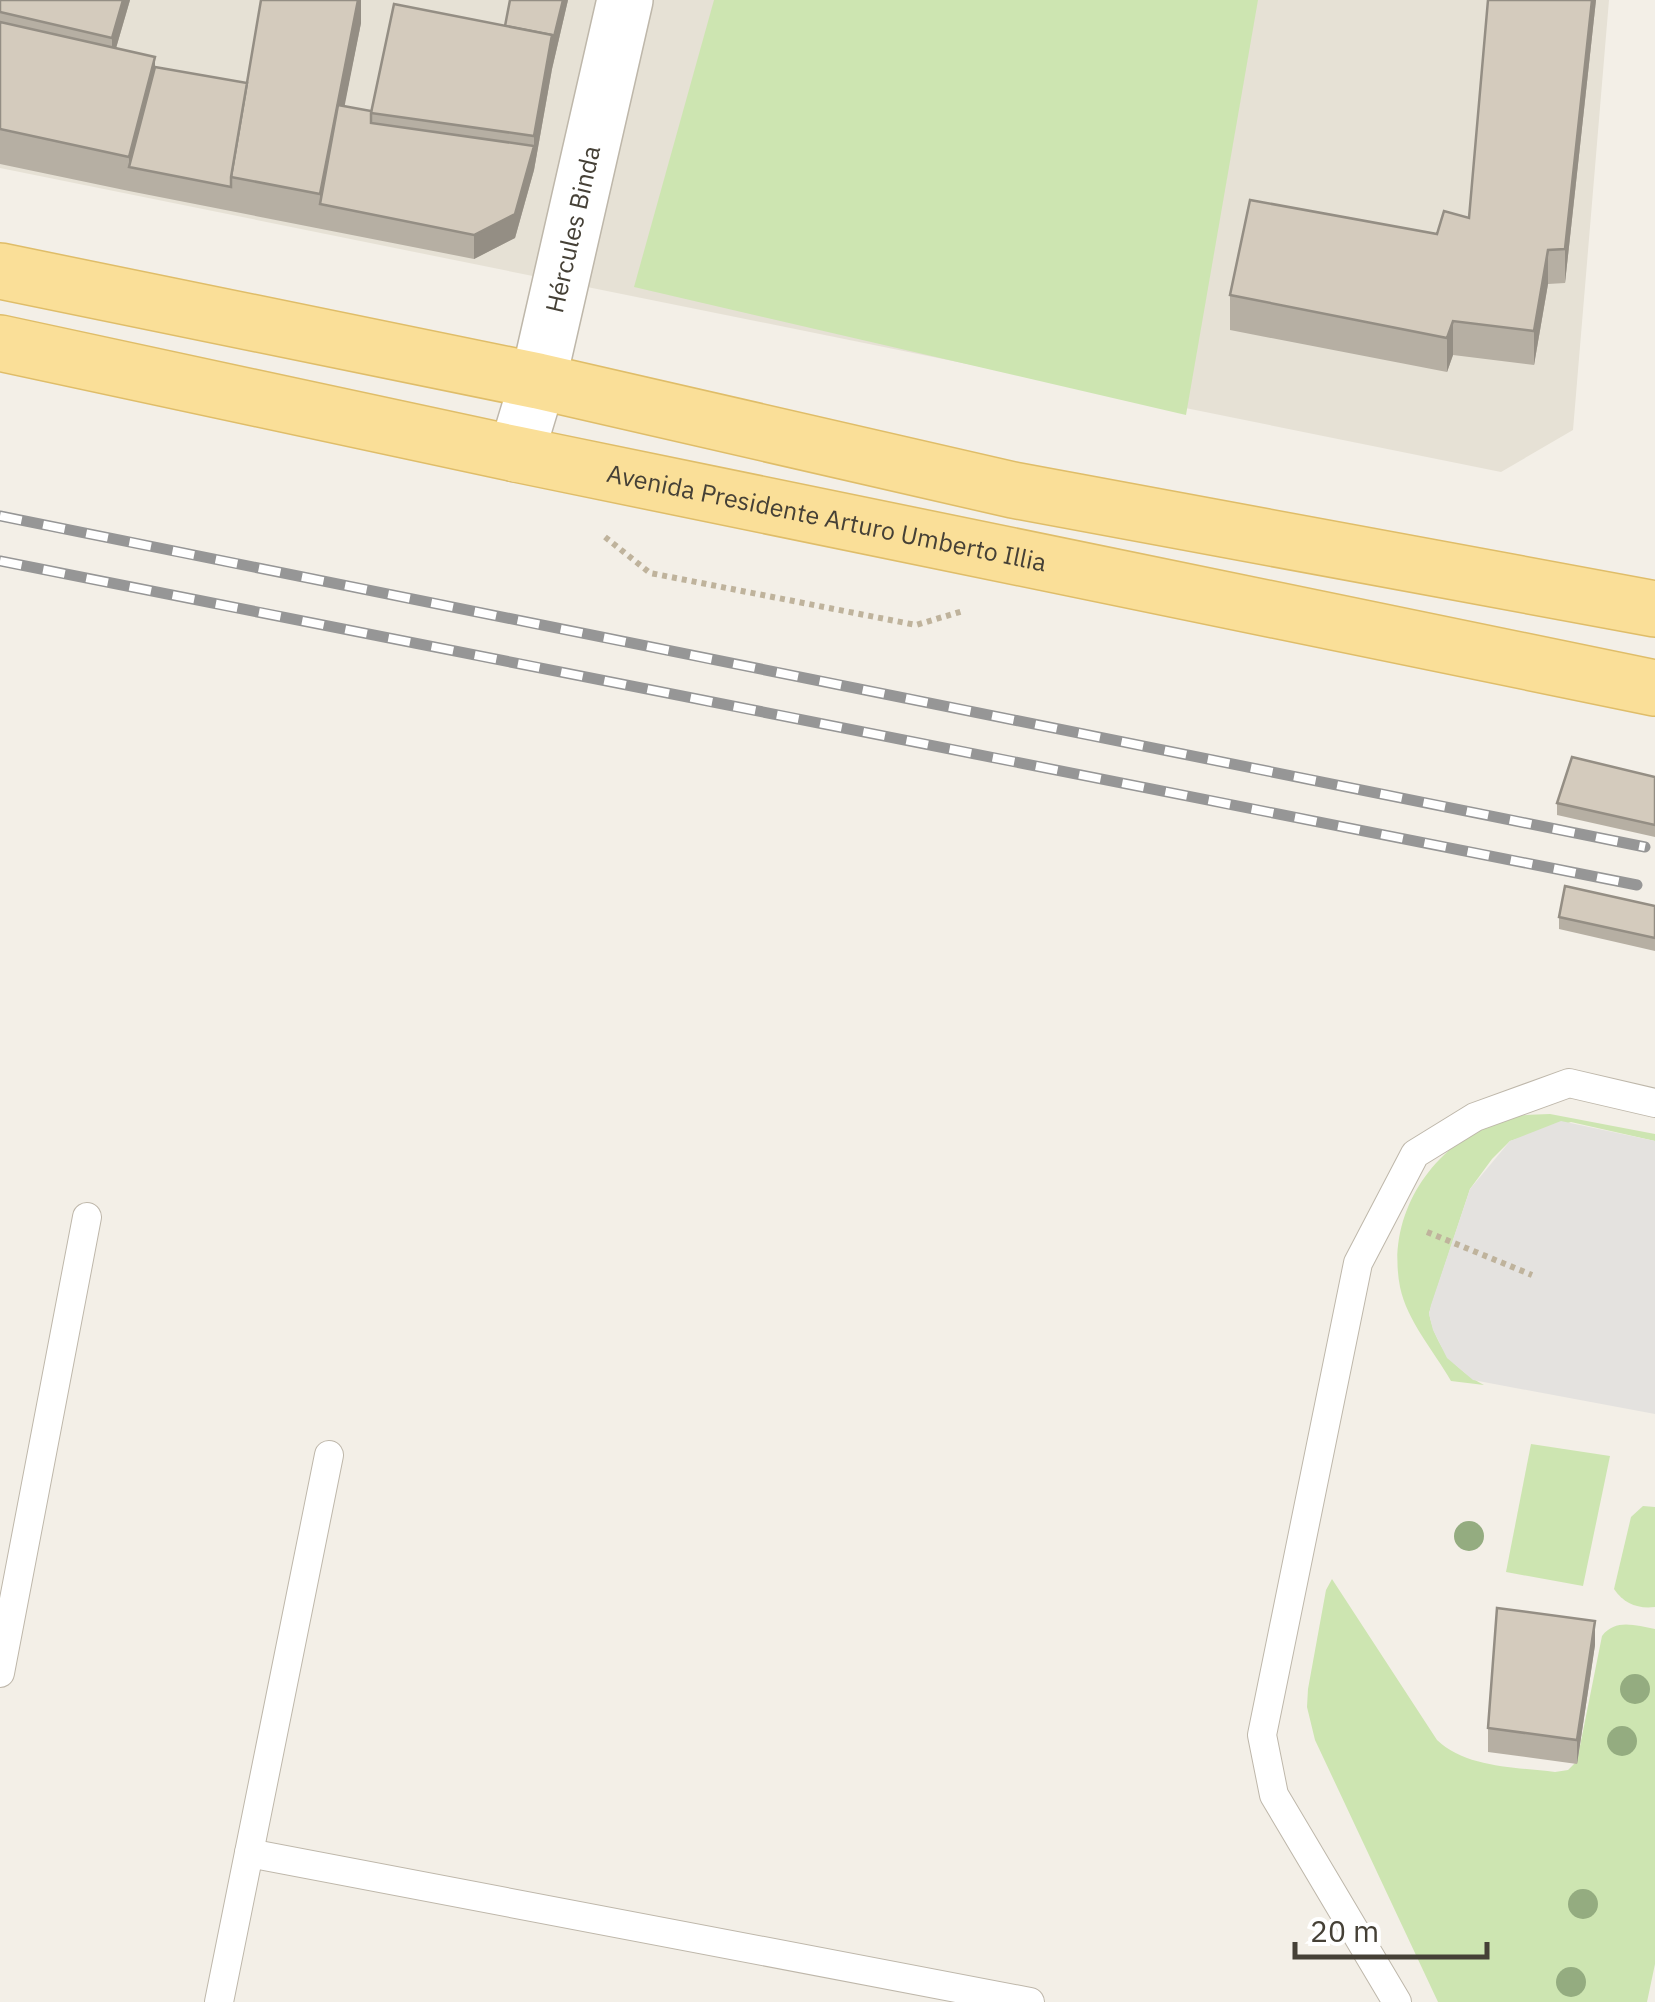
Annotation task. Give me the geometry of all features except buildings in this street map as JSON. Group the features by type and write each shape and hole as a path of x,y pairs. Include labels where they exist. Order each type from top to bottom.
{"main road":[{"path":"0,272 538,381 1013,490 1655,609"},
{"name":"Avenida Presidente Arturo Umberto Illia","path":"0,344 1655,688"}],"street":[{"name":"Hércules Binda","path":"516,454 538,381 624,0"}],"lane":[{"path":"1398,2002 1274,1795 1262,1735 1358,1263 1415,1154 1475,1117 1568,1083 1655,1103"},
{"path":"0,1674 87,1217"},
{"path":"219,2002 329,1456"},
{"path":"249,1853 1030,2002"}],"path":[{"path":"1384,1214 1532,1275"}],"shaded area":[{"path":"0,0 1609,0 1573,430 1501,472 0,168"},
{"path":"1561,1121 1655,1141 1655,1414 1473,1380 1447,1358 1433,1330 1431,1305 1470,1189 1510,1141"}],"green space":[{"path":"714,0 1258,0 1186,415 634,287"},
{"path":"1550,1114 1655,1134 1655,1141 1571,1122 1510,1141 1492,1159 1470,1189 1429,1313 1448,1356 1484,1385 1451,1381 1415,1324 1400,1287 1397,1260 1407,1210 1434,1166 1473,1133 1510,1117"},
{"path":"1531,1444 1610,1456 1583,1586 1506,1572"},
{"path":"1643,1506 1655,1507 1655,1607 1632,1604 1614,1589 1631,1517"},
{"path":"1332,1579 1437,1740 1462,1756 1492,1765 1568,1770 1577,1761 1602,1636 1620,1625 1655,1629 1655,1964 1647,2002 1438,2002 1315,1740 1307,1707 1308,1689 1326,1590"}],"railway":[{"path":"0,516 1645,847"},
{"path":"0,561 1637,885"}]}
